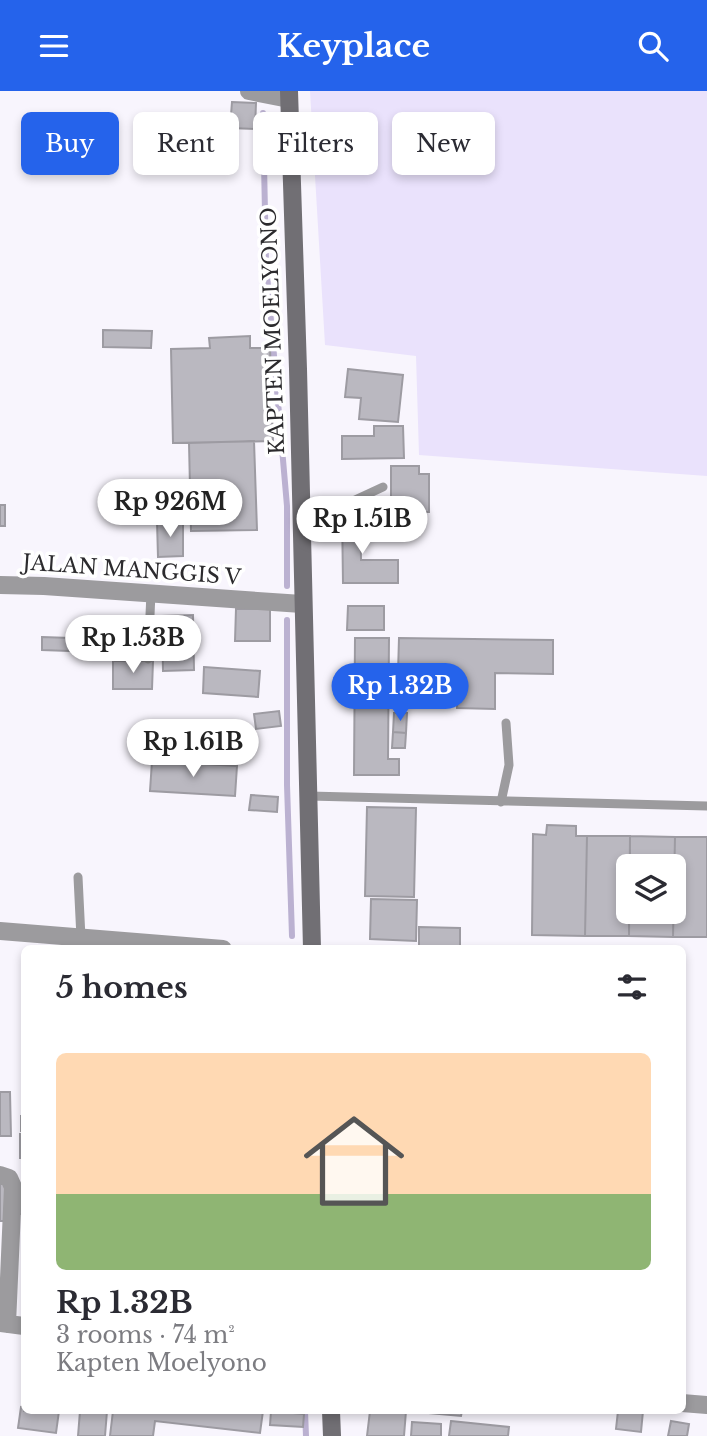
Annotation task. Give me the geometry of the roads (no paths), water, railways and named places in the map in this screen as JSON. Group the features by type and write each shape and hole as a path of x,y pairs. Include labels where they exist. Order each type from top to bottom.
{"street":[{"path":"249,91 289,95"},
{"name":"KAPTEN MOELYONO","path":"289,95 312,945"},
{"name":"JALAN MANGGIS V","path":"0,585 302,604"},
{"path":"0,931 176,945"},
{"path":"0,1175 9,1178 13,1187 10,1325"},
{"path":"686,1403 707,1405"},
{"path":"331,1414 332,1436"}],"lane":[{"path":"300,516 342,506 383,487"},
{"path":"148,659 151,593"},
{"path":"501,801 509,765 506,723"},
{"path":"309,796 707,806"},
{"path":"78,877 81,937"}],"waterway":[{"path":"264,175 266,263 287,506 287,586"},
{"path":"287,620 287,785 292,936"},
{"path":"305,1414 306,1436"}]}
